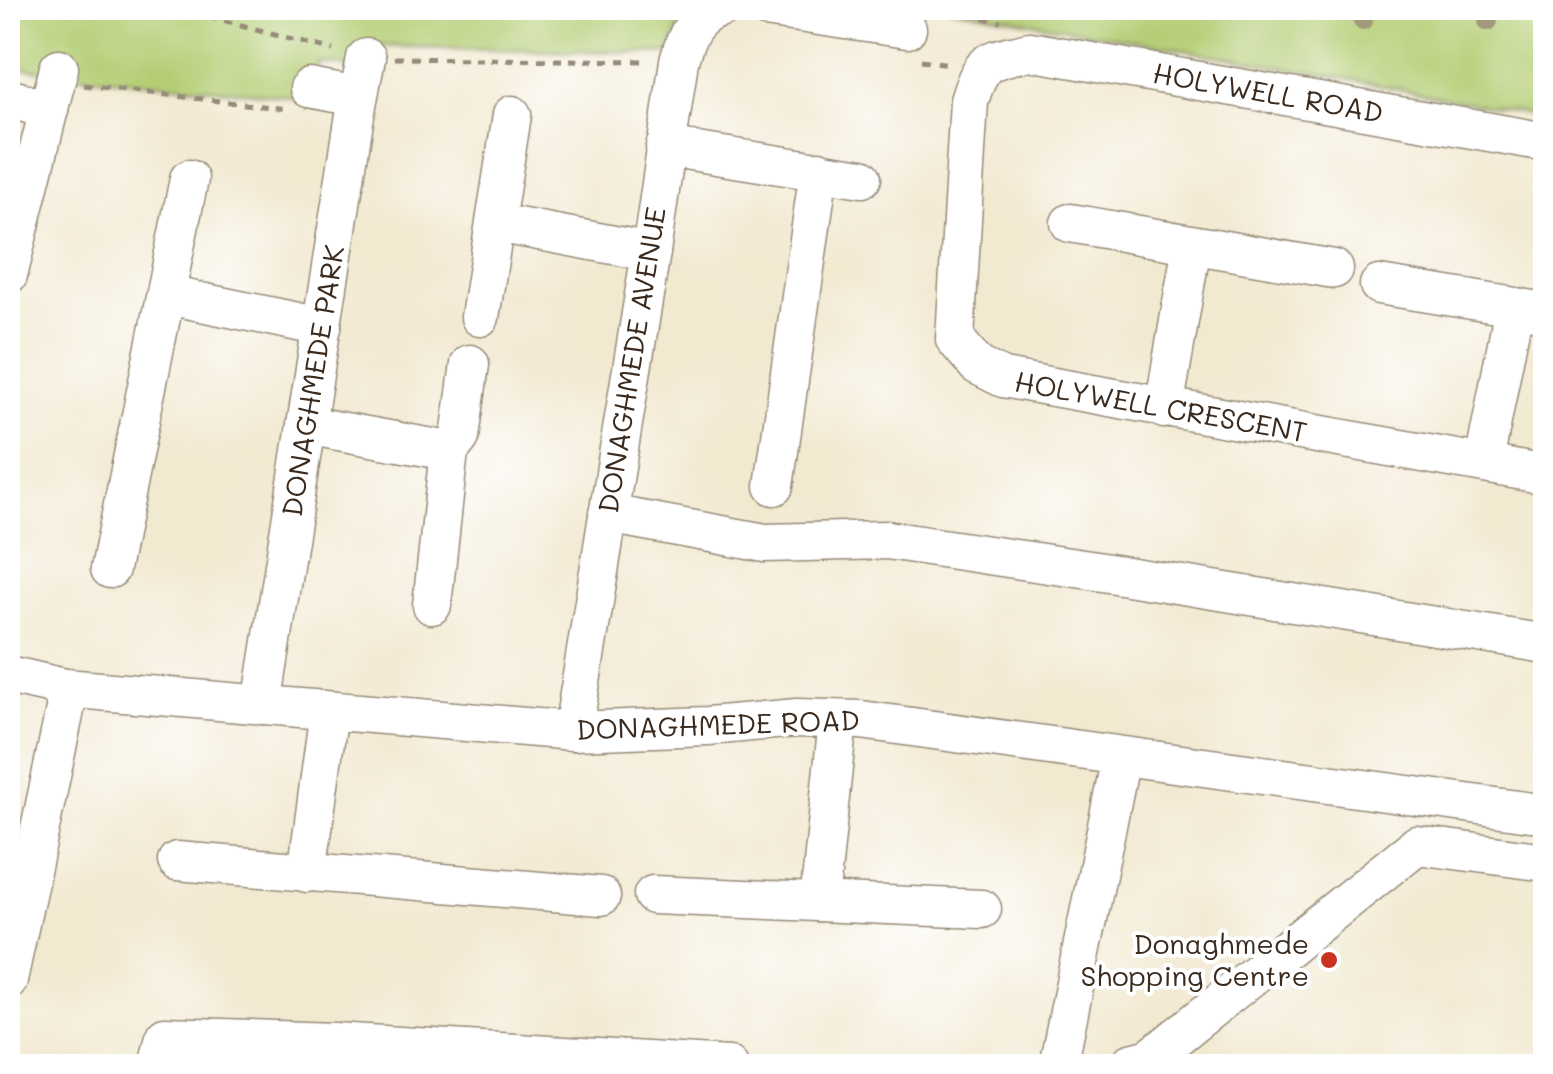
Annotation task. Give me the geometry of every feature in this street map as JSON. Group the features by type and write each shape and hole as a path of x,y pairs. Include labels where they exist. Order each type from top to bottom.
{"street":[{"name":"DONAGHMEDE AVENUE","path":"573,731 652,252 679,61 686,34 712,10 722,8"},
{"path":"765,8 907,29"},
{"name":"HOLYWELL ROAD","path":"991,61 1029,51 1546,142"},
{"name":"DONAGHMEDE PARK","path":"262,705 366,58"},
{"name":"HOLYWELL CRESCENT","path":"991,61 979,69 968,101 955,339 977,365 1002,378 1546,475"},
{"path":"8,274 59,68"},
{"path":"309,88 358,97"},
{"path":"8,98 49,110"},
{"path":"480,317 512,115"},
{"path":"665,147 862,178"},
{"path":"774,486 818,170"},
{"path":"110,569 189,179"},
{"path":"496,223 652,252"},
{"path":"1070,223 1334,269"},
{"path":"1164,409 1192,245"},
{"path":"1379,284 1530,309 1484,463"},
{"path":"168,295 322,327"},
{"path":"432,606 448,451 460,437 470,364"},
{"path":"306,426 448,451"},
{"path":"608,514 765,543 887,540 1546,644"},
{"name":"DONAGHMEDE ROAD","path":"8,675 65,688 573,731 797,718 912,724 1546,814"},
{"path":"8,980 65,710 65,688"},
{"path":"307,873 329,710"},
{"path":"819,902 838,720"},
{"path":"1058,1066 1122,756"},
{"path":"1130,1066 1150,1058 1417,844 1546,862"},
{"path":"177,862 601,896"},
{"path":"653,895 982,909"},
{"path":"162,1051 729,1066"}],"path":[{"path":"178,8 366,58 679,61"},
{"path":"59,68 75,72 72,83 305,111 309,88"}],"green space":[{"path":"8,8 687,8 669,53 373,46 356,67 318,63 312,99 12,68 8,84"},
{"path":"948,8 1545,8 1545,118 1379,85"}],"place":[{"name":"Donaghmede Shopping Centre","path":"1329,960"}]}
